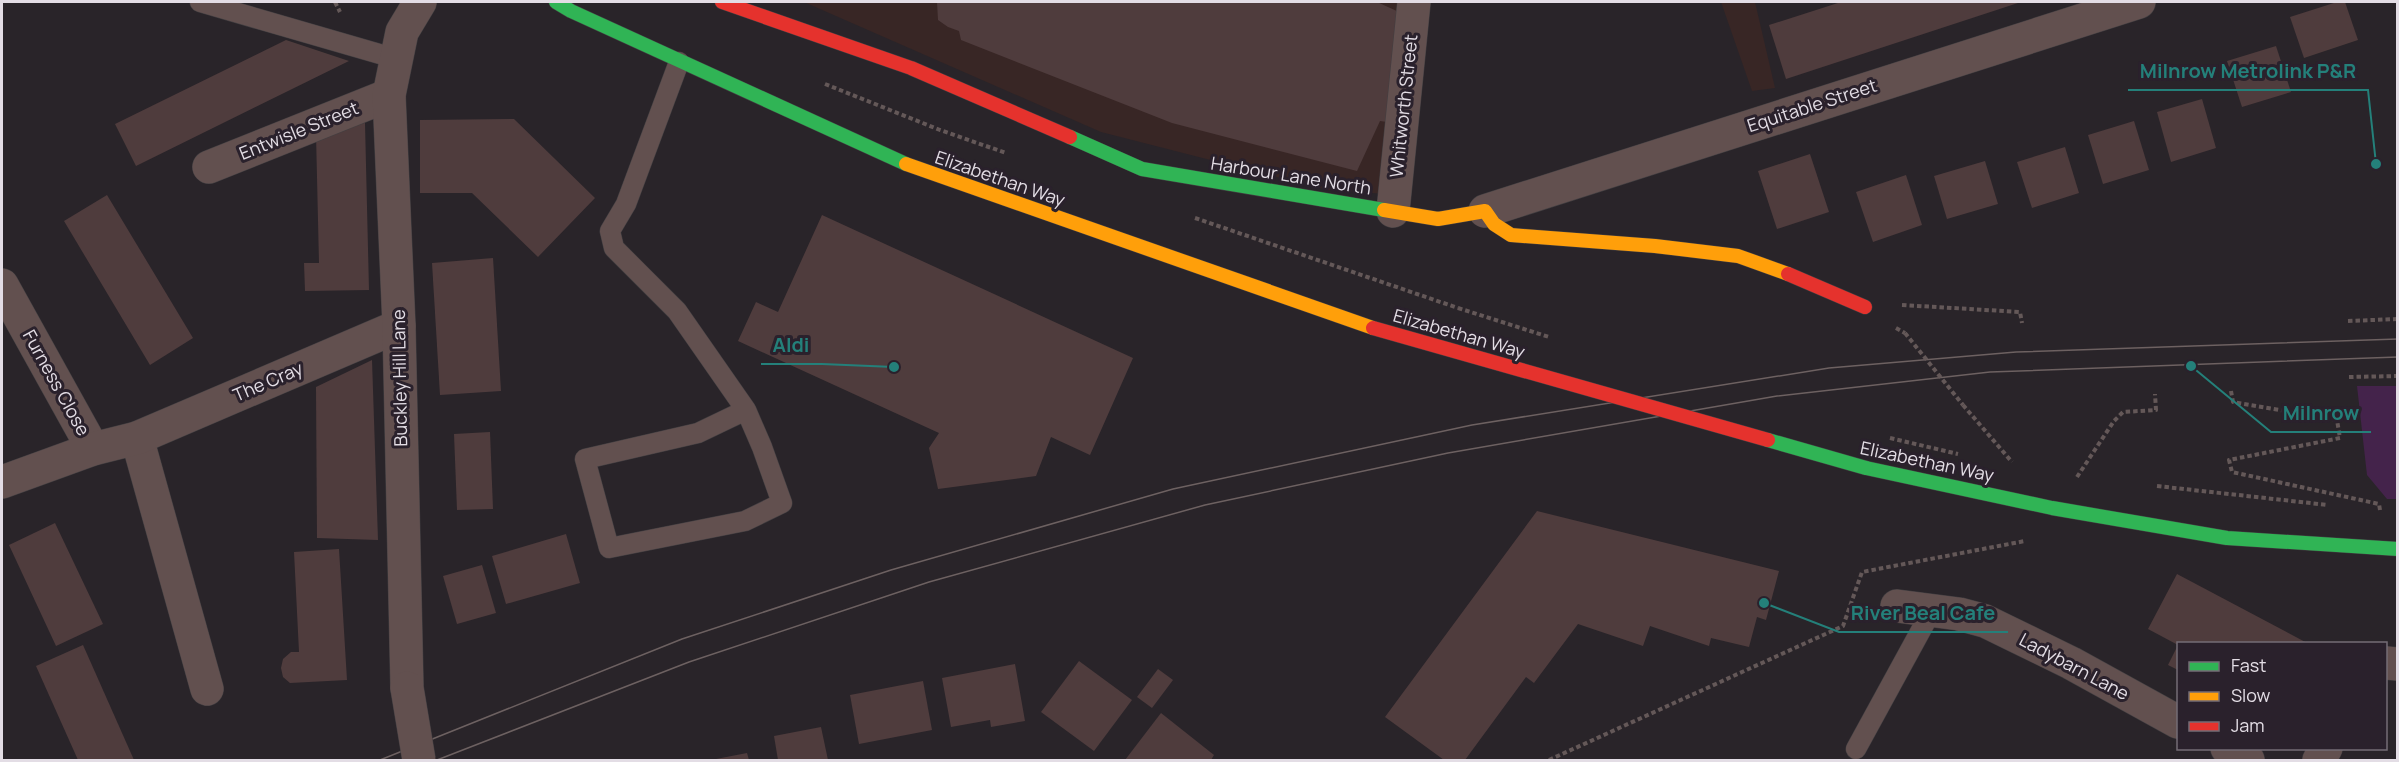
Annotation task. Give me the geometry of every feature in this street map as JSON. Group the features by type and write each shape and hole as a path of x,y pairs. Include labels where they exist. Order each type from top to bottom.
{"main road":[{"name":"Elizabethan Way","path":"556,2 679,62 912,167 1373,328 1866,468 2052,508 2227,538 2397,549"},
{"name":"Harbour Lane North","path":"722,2 911,68 1142,169 1438,219 1485,211"},
{"path":"1485,211 1494,224 1511,235 1655,246 1738,256 1800,278 1865,307"}],"street":[{"name":"Buckley Hill Lane","path":"419,760 407,688 399,326 389,95 402,32 420,2"},
{"name":"Whitworth Street","path":"1393,211 1414,2"},
{"name":"Equitable Street","path":"1485,211 2139,2"},
{"name":"Entwisle Street","path":"209,166 389,95"},
{"name":"Furness Close","path":"2,285 93,449"},
{"name":"The Cray","path":"2,482 93,449 137,438 399,326"},
{"path":"137,438 207,689"},
{"name":"Ladybarn Lane","path":"1897,606 1932,610 1985,621 2071,663 2177,721"},
{"path":"2230,750 2248,760"}],"lane":[{"path":"200,2 397,59"},
{"path":"679,62 626,204 610,231 614,248 677,311 746,410 782,503 745,521 609,548 585,459 698,433 746,410"},
{"path":"1856,749 1932,610"}],"path":[{"path":"1892,305 2020,312 2022,323"},
{"path":"2348,321 2397,319"},
{"path":"1905,333 2018,468"},
{"path":"2349,377 2397,376"},
{"path":"2232,391 2233,402 2337,420 2340,438 2229,460 2232,472 2379,504 2380,510"},
{"path":"2077,477 2114,421 2123,412 2156,410 2155,394"},
{"path":"2065,475 2089,478"},
{"path":"2147,485 2333,505"},
{"path":"2368,509 2389,511"},
{"path":"1549,760 1844,626 1862,572 2031,540"}],"shaded area":[{"path":"804,2 1404,2 1386,194 1328,190 1101,132"},
{"path":"1721,2 1755,2 1775,88 1752,91"},
{"path":"2357,386 2397,386 2397,499 2387,499 2367,475"}],"building":[{"path":"937,2 1377,2 1399,12 1387,122 1380,121 1357,171 1172,123 961,40 959,31 938,20"},
{"path":"1841,2 2021,2 1786,79 1769,25"},
{"path":"2337,2 2345,2 2358,40 2304,58 2290,17"},
{"path":"286,40 349,61 136,166 115,124"},
{"path":"2276,46 2291,92 2242,107 2227,61"},
{"path":"2202,99 2216,148 2171,162 2157,112"},
{"path":"514,119 595,198 538,257 472,193 420,193 420,120"},
{"path":"2134,121 2149,170 2103,184 2088,135"},
{"path":"365,123 369,290 305,291 304,263 319,263 316,134 335,124"},
{"path":"2065,147 2079,193 2032,208 2017,162"},
{"path":"1810,154 1829,212 1777,229 1758,171"},
{"path":"1985,161 1998,204 1947,219 1934,176"},
{"path":"1906,175 1922,225 1873,242 1856,192"},
{"path":"107,195 193,338 150,365 64,221"},
{"path":"822,215 1133,358 1090,455 1051,437 1036,476 938,489 929,448 939,433 738,341 756,302 778,312"},
{"path":"493,258 501,391 440,395 432,263"},
{"path":"372,360 378,540 317,538 316,387"},
{"path":"490,432 493,509 457,510 454,434"},
{"path":"1537,511 1779,571 1766,620 1757,617 1749,647 1711,638 1709,646 1650,626 1643,646 1578,624 1534,683 1526,677 1465,760 1444,760 1385,717"},
{"path":"55,523 103,624 56,646 9,545"},
{"path":"566,534 580,583 506,604 492,556"},
{"path":"339,549 347,680 290,683 283,677 281,668 283,659 291,652 299,652 294,552"},
{"path":"482,565 496,613 457,624 443,576"},
{"path":"2177,574 2305,642 2177,642 2177,644 2148,629"},
{"path":"83,645 134,760 78,760 36,666"},
{"path":"2177,647 2177,670 2168,665"},
{"path":"1079,661 1132,700 1094,751 1041,712"},
{"path":"1015,664 1025,721 991,727 990,720 951,727 942,678"},
{"path":"1158,669 1173,680 1152,708 1137,697"},
{"path":"923,681 932,730 859,744 850,695"},
{"path":"1161,713 1214,755 1211,760 1125,760"},
{"path":"821,727 828,760 778,760 774,736"},
{"path":"747,753 749,760 716,760 716,759"}],"tram line":[{"path":"380,760 682,639 891,570 1173,489 1472,425 1829,368 2016,352 2398,339"},
{"path":"437,760 689,662 929,582 1205,505 1448,453 1777,396 1990,372 2398,357"}],"traffic: fast":[{"path":"556,2 571,11 906,164"},
{"path":"1070,137 1142,169 1384,210"},
{"path":"1768,440 1866,468"},
{"path":"1866,468 2052,508 2227,538 2398,549"}],"traffic: slow":[{"path":"906,164 1373,328"},
{"path":"1384,210 1438,219 1485,211 1494,224 1511,235 1655,246 1738,256 1788,274"}],"traffic: jam":[{"path":"722,2 911,68 1070,137"},
{"path":"1788,274 1865,307"},
{"path":"1373,328 1768,440"}],"place":[{"name":"Milnrow Metrolink P&R","path":"2376,164"},
{"name":"Milnrow","path":"2191,366"},
{"name":"Aldi","path":"894,367"},
{"name":"River Beal Cafe","path":"1764,603"}]}
